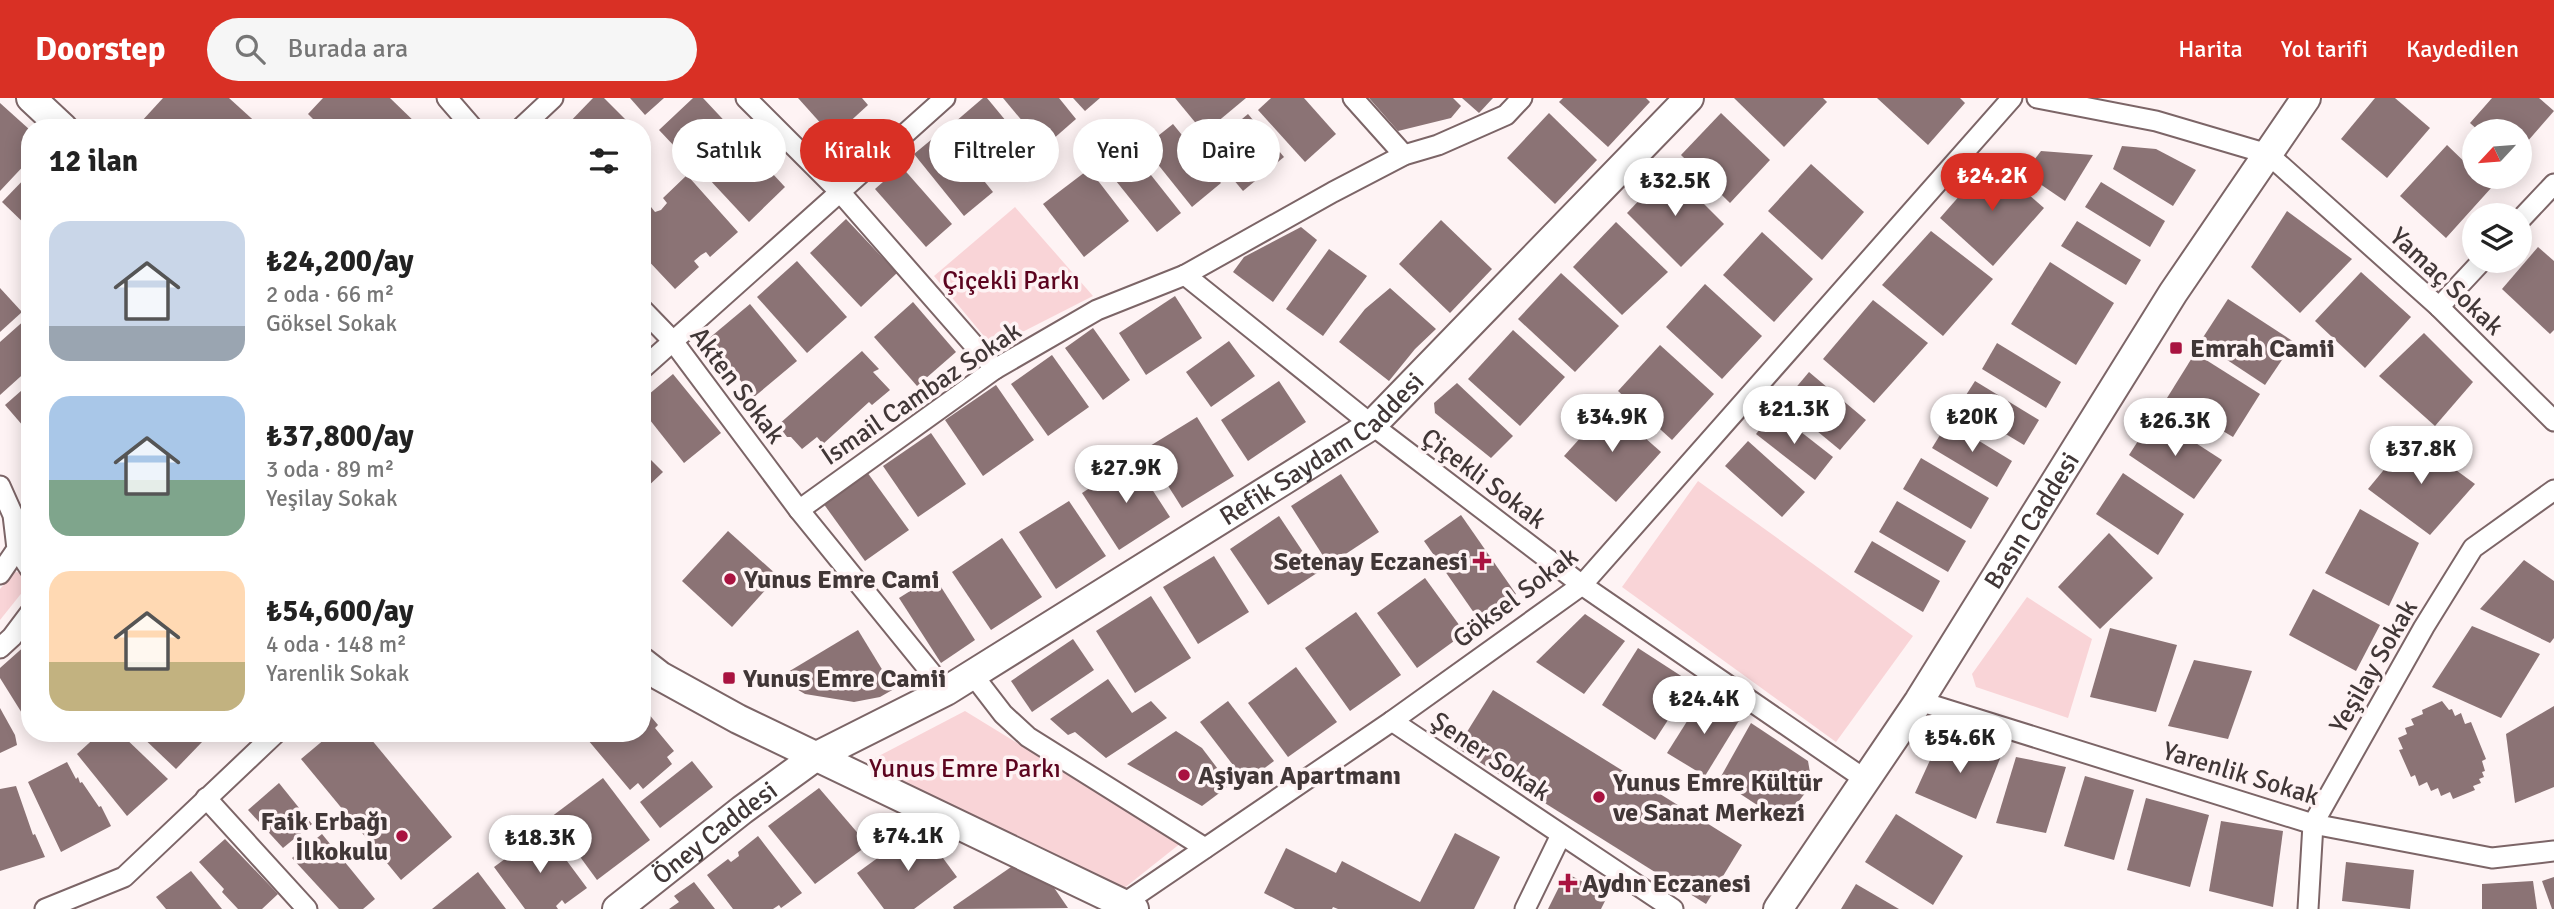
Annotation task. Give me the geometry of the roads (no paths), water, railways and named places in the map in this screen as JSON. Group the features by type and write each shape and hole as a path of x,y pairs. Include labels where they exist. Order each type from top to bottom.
{"street":[{"path":"31,98 53,119"},
{"path":"447,98 465,119"},
{"path":"531,119 553,98"},
{"path":"746,98 840,192 995,369"},
{"path":"651,360 945,98"},
{"path":"1353,98 1404,155"},
{"name":"İsmail Cambaz Sokak","path":"799,510 995,369 1097,310 1185,275 1404,155 1438,145 1506,115 1522,98"},
{"name":"Refik Saydam Caddesi","path":"815,757 973,675 1372,425 1689,98"},
{"name":"Göksel Sokak","path":"1125,907 1205,848 1582,585 2012,98"},
{"path":"2037,98 2156,121 2269,154"},
{"name":"Basın Caddesi","path":"1778,909 1919,701 2173,293 2306,98"},
{"name":"Yamaç Sokak","path":"2269,154 2440,307 2554,421"},
{"path":"2532,207 2554,184"},
{"path":"2440,307 2471,273"},
{"name":"Çiçekli Sokak","path":"1185,275 1372,425 1582,585 1866,780"},
{"name":"Akten Sokak","path":"651,318 672,340 799,510 946,691"},
{"path":"1,488 15,523 21,554"},
{"name":"Yeşilay Sokak","path":"2308,909 2314,824 2424,627 2473,548 2554,490"},
{"path":"0,574 18,549"},
{"path":"0,648 21,624"},
{"path":"651,669 727,713 1125,907"},
{"path":"973,675 1003,713 1028,737 1205,848"},
{"name":"Yarenlik Sokak","path":"1919,701 2314,824 2492,858 2554,851"},
{"name":"Şener Sokak","path":"1392,720 1673,909"},
{"path":"45,909 124,877 266,742"},
{"name":"Öney Caddesi","path":"617,909 742,810 815,757"},
{"path":"206,798 307,909"},
{"name":"Şener Sokak","path":"1525,909 1561,835"}],"place":[{"name":"Emrah Camii","path":"2176,348"},
{"name":"Setenay Eczanesi","path":"1482,561"},
{"name":"Yunus Emre Cami","path":"730,579"},
{"name":"Yunus Emre Camii","path":"729,678"},
{"name":"Aşiyan Apartmanı","path":"1184,775"},
{"name":"Yunus Emre Kültür ve Sanat Merkezi","path":"1599,797"},
{"name":"Faik Erbağı İlkokulu","path":"402,836"},
{"name":"Aydın Eczanesi","path":"1568,883"}],"park label":[{"name":"Çiçekli Parkı","path":"1011,280"},
{"name":"Yunus Emre Parkı","path":"965,768"}]}
